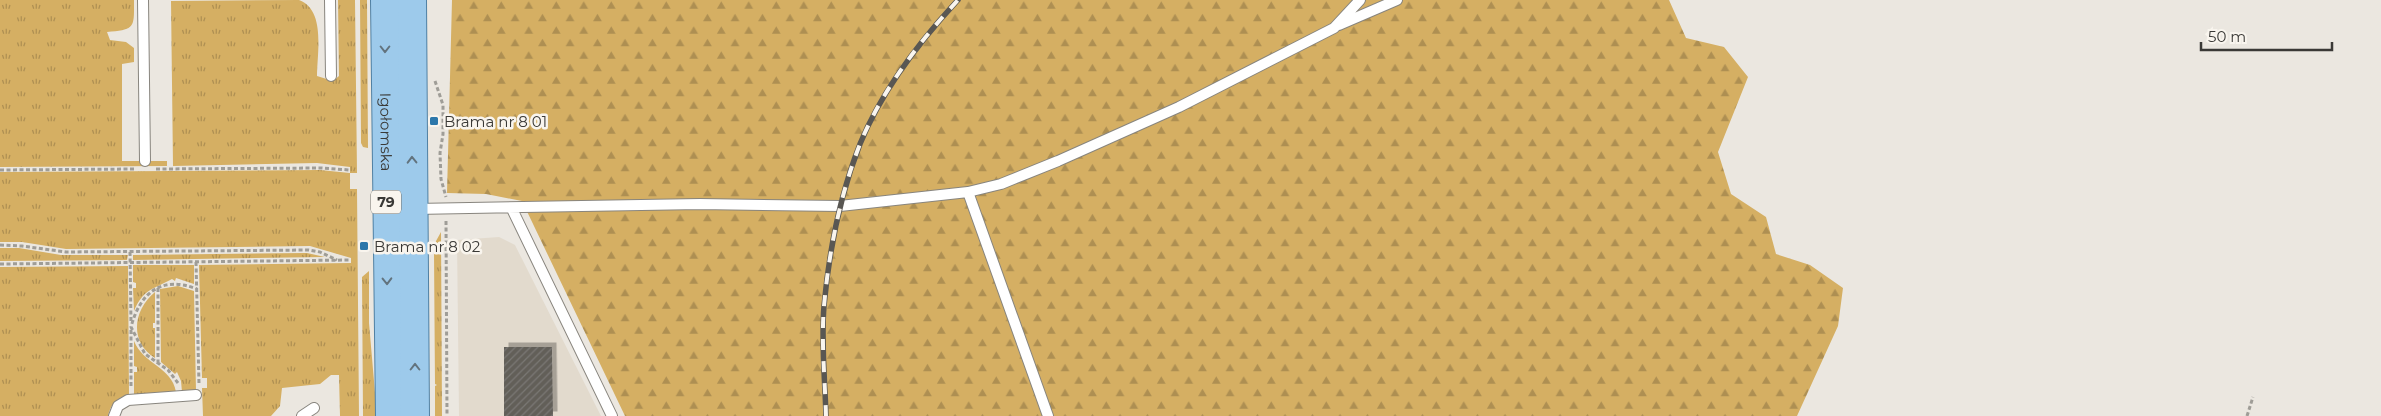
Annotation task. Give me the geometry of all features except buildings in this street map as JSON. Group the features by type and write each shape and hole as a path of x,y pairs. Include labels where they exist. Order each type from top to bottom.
{"main road":[{"name":"Igołomska","path":"384,0 390,416"},
{"name":"Igołomska","path":"412,0 415,416"}],"lane":[{"path":"143,0 146,166"},
{"path":"330,0 331,76"},
{"path":"1334,28 1360,0"},
{"path":"413,209 512,209 700,204 840,206 968,192 1000,184 1058,161 1179,107 1334,28 1397,0"},
{"path":"968,192 1048,416"},
{"path":"512,209 612,416"},
{"path":"114,416 116,408 125,401 196,395"},
{"path":"302,416 314,408"}],"path":[{"path":"435,80 443,105 443,134 440,153 441,179 446,202"},
{"path":"0,170 146,166 350,170"},
{"path":"446,224 447,416"},
{"path":"0,246 22,246 66,252 305,250 320,252 338,260"},
{"path":"130,252 132,395"},
{"path":"0,264 351,260"},
{"path":"196,262 199,394 196,395"},
{"path":"180,396 174,378 143,352 131,327 141,302 158,288 176,284 197,289"},
{"path":"158,288 158,363"},
{"path":"2247,416 2253,397"}],"shaded area":[{"path":"499,237 515,245 601,416 459,416 457,240"}],"green space":[{"path":"0,0 134,0 134,16 131,25 123,30 107,32 110,40 126,42 134,48 134,62 122,64 122,161 167,161 167,166 0,167"},
{"path":"299,0 308,5 317,22 317,76 333,81 339,76 338,0 355,0 357,173 350,173 350,167 317,163 173,166 171,1"},
{"path":"360,0 367,0 368,148 363,147 361,143"},
{"path":"452,0 1669,0 1686,38 1724,47 1748,77 1718,152 1731,194 1766,217 1776,254 1810,265 1843,288 1838,326 1797,416 625,416 522,201 486,194 447,193"},
{"path":"320,170 350,173 350,189 357,189 359,416 340,416 339,375 331,375 320,384 282,388 280,406 271,416 203,416 202,388 207,388 207,378 202,378 199,265 351,263 351,258 310,246 66,249 22,242 0,242 0,172"},
{"path":"441,232 442,416 435,416 435,386 437,385 435,384 434,253 436,241"},
{"path":"0,248 19,248 61,255 128,255 127,260 0,261"},
{"path":"307,253 325,257 133,260 133,255"},
{"path":"133,265 194,265 194,284 176,278 175,281 172,279 145,294 134,311 133,288 136,288 136,283 133,282"},
{"path":"128,266 129,395 115,402 110,408 108,416 0,416 0,267"},
{"path":"369,271 369,323 377,416 363,416 362,277"},
{"path":"178,286 194,291 196,391 182,392 181,381 177,372 175,374 161,362 160,289"},
{"path":"155,292 155,323 153,323 153,328 155,328 155,358 141,343 137,326 142,308"},
{"path":"134,341 138,349 169,377 176,392 134,395 134,372 137,372 137,367 134,366"}],"railway":[{"path":"826,416 823,347 824,306 832,244 841,203 853,163 869,124 890,86 929,33 958,0"}],"place":[{"name":"Brama nr 8 01","path":"434,121"},
{"name":"Brama nr 8 02","path":"364,246"}]}
